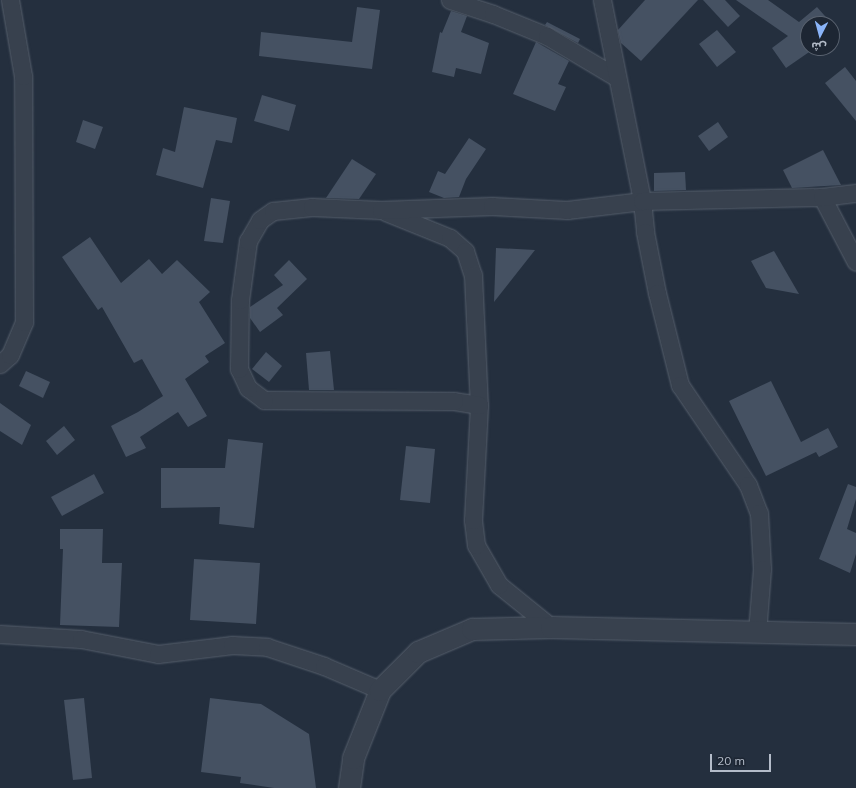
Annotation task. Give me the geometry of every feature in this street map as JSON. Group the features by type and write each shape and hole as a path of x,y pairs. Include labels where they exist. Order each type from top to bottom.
{"street":[{"path":"0,364 10,355 24,322 24,76 10,0"},
{"path":"450,0 493,14 548,36 616,77"},
{"path":"602,0 616,77 642,201 645,232 656,286 680,385 748,485 759,513 762,570 757,632"},
{"path":"479,405 454,401 264,400 248,388 239,369 240,300 248,242 260,220 273,211 312,207 381,210 492,206 567,210 642,201 822,197 856,193"},
{"path":"822,197 856,262"},
{"path":"381,210 450,238 465,251 473,275 479,405 473,520 476,545 499,585 551,627"},
{"path":"350,788 353,758 380,690 418,652 472,629 551,627 856,634"},
{"path":"0,634 81,639 158,654 232,645 267,647 324,666 380,690"}],"building":[{"path":"645,0 698,0 641,61 621,43 618,30"},
{"path":"703,0 725,0 740,16 728,27"},
{"path":"736,0 768,0 799,22 800,21 800,56 803,56 786,68 772,48 788,36"},
{"path":"357,7 380,10 372,69 259,56 261,32 352,42"},
{"path":"817,7 825,16 806,16"},
{"path":"451,11 467,16 461,32 489,43 481,74 456,68 454,77 432,72 440,32 442,33"},
{"path":"547,22 580,39 578,43 545,25"},
{"path":"717,30 736,52 717,67 699,44"},
{"path":"536,42 569,61 558,84 566,87 555,111 513,94"},
{"path":"845,67 856,81 856,121 825,83"},
{"path":"262,95 296,105 289,131 254,121"},
{"path":"184,107 237,118 232,143 216,140 203,188 156,175 163,148 175,152"},
{"path":"83,120 103,127 95,149 76,142"},
{"path":"718,122 728,137 709,151 698,136"},
{"path":"469,138 486,149 466,179 459,197 444,198 429,192 438,171 445,174"},
{"path":"823,150 841,185 792,188 783,170"},
{"path":"352,159 376,174 359,199 326,198"},
{"path":"685,172 686,190 654,191 654,173"},
{"path":"211,198 230,201 223,243 204,241"},
{"path":"90,237 121,283 149,259 162,274 177,260 210,292 199,302 225,343 205,356 209,362 185,379 207,416 188,427 178,412 140,437 146,448 126,457 111,426 138,412 163,396 142,359 134,363 102,307 98,310 62,257"},
{"path":"496,248 535,250 494,302"},
{"path":"774,251 799,294 766,288 751,261"},
{"path":"289,260 307,279 277,308 283,315 260,332 250,318 250,307 283,285 274,275"},
{"path":"330,351 334,390 309,390 306,353"},
{"path":"266,352 282,366 269,382 252,369"},
{"path":"26,371 50,382 43,398 19,386"},
{"path":"771,381 801,442 828,428 838,447 819,457 816,452 766,476 729,401"},
{"path":"0,403 31,425 22,445 0,431"},
{"path":"64,426 75,440 57,455 46,441"},
{"path":"228,439 263,443 254,528 219,524 220,507 161,508 161,468 225,468"},
{"path":"406,446 435,449 430,503 400,500"},
{"path":"94,474 104,493 62,516 51,497"},
{"path":"848,484 856,487 856,499 847,529 856,533 856,554 850,573 819,559"},
{"path":"60,529 103,529 102,563 122,563 119,627 60,625 63,549 60,549"},
{"path":"194,559 260,563 256,624 190,620"},
{"path":"84,698 92,778 73,780 64,700"},
{"path":"210,698 261,704 309,734 316,788 274,788 240,783 241,777 201,772"}]}
